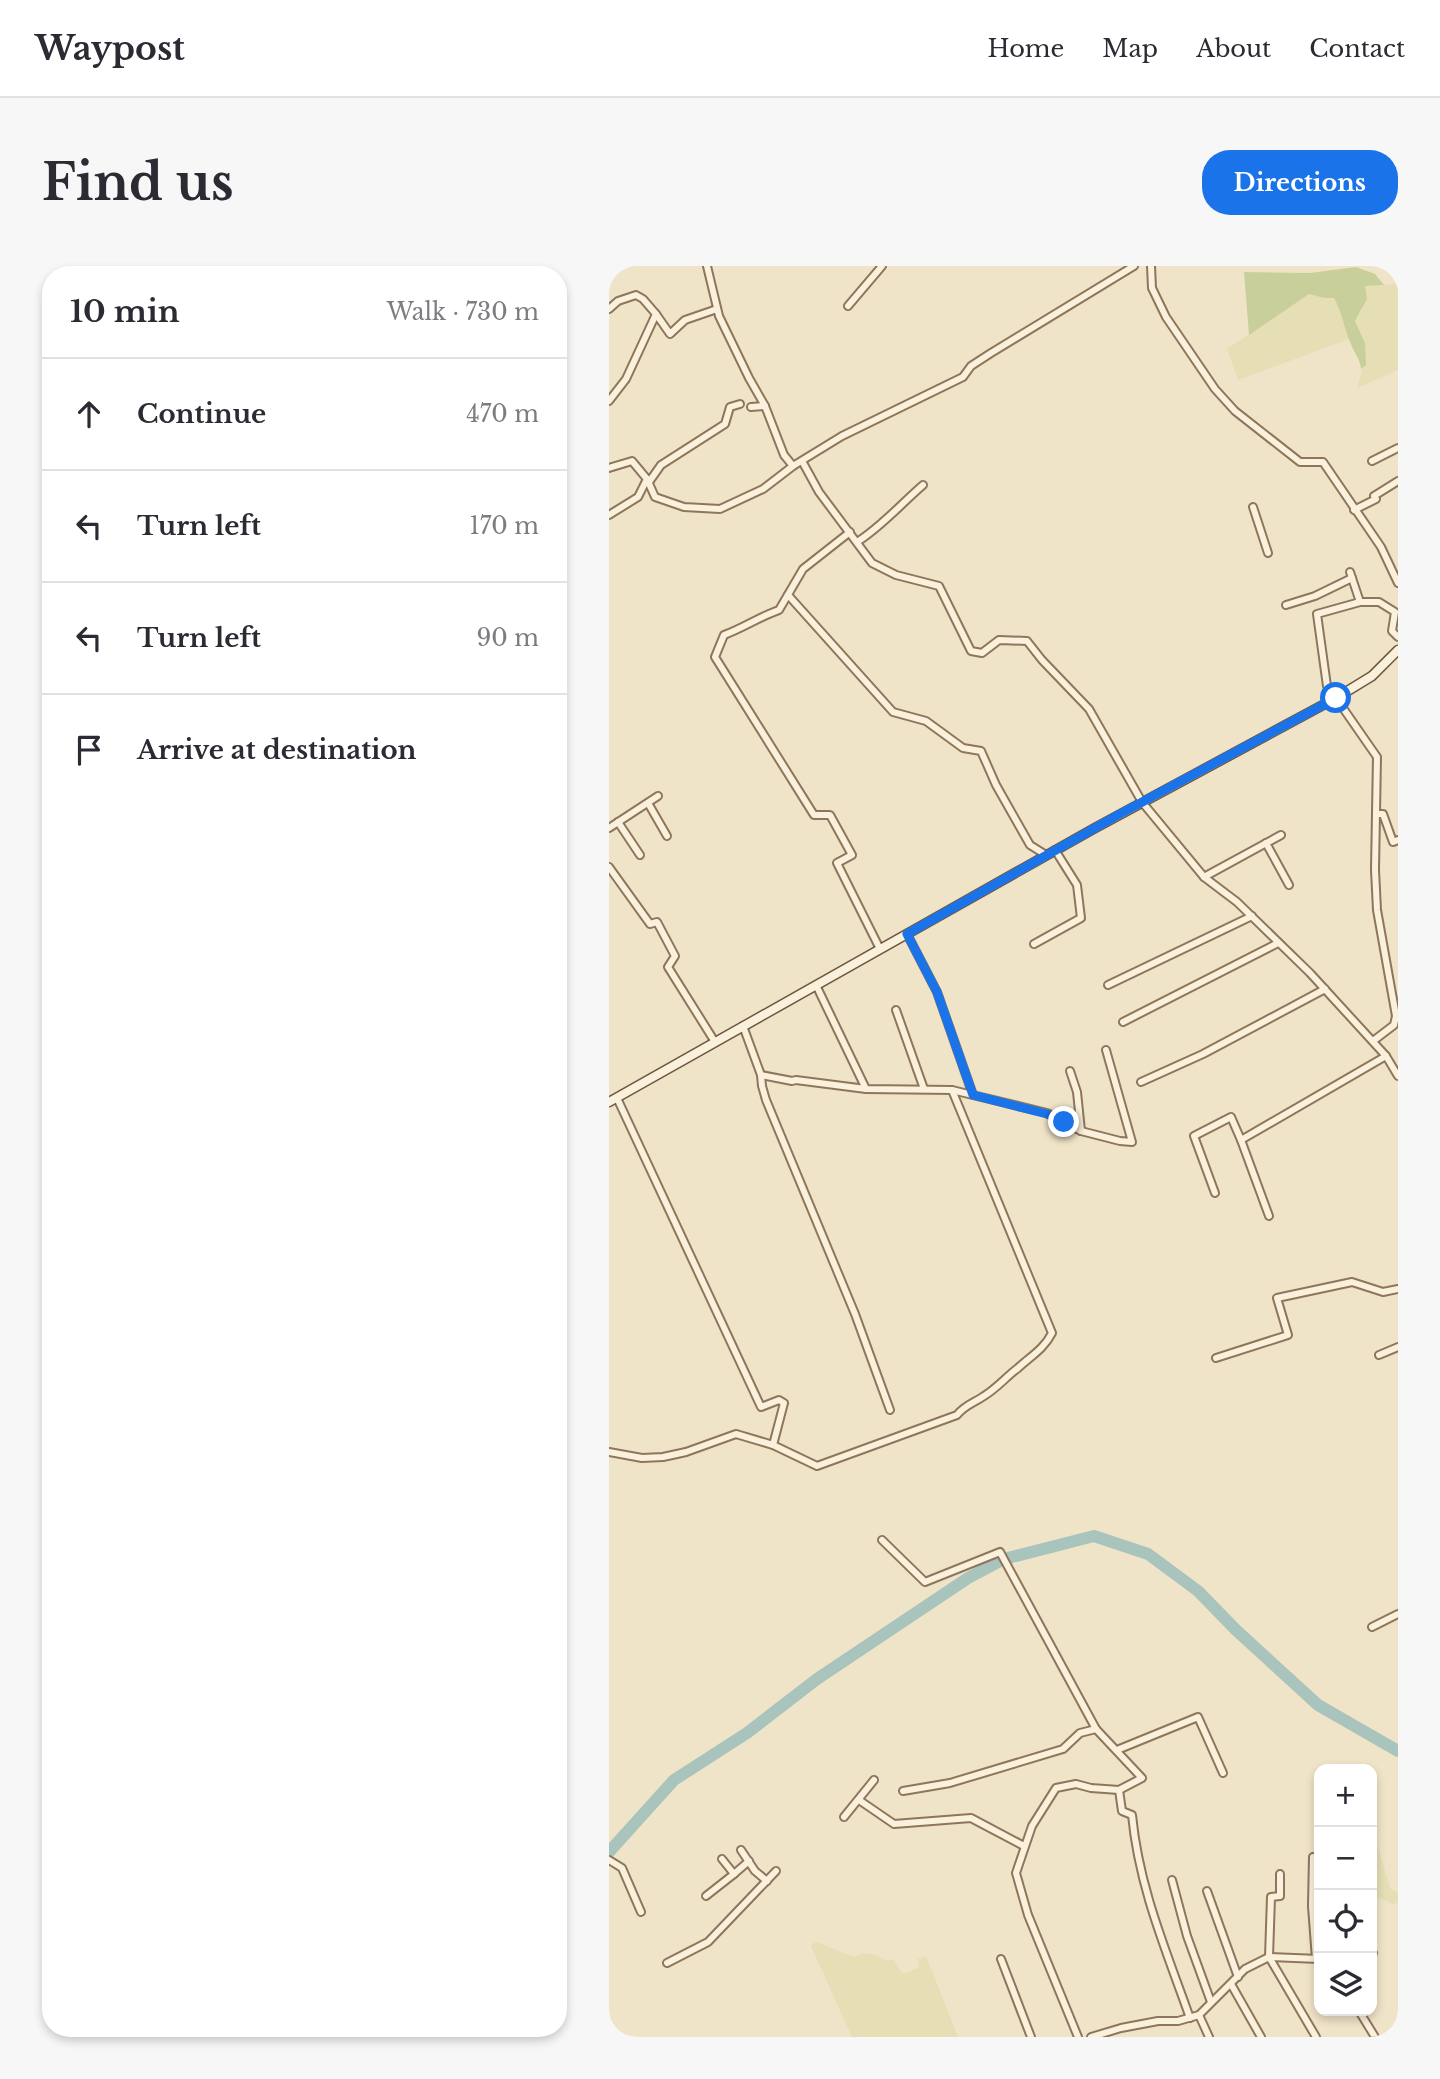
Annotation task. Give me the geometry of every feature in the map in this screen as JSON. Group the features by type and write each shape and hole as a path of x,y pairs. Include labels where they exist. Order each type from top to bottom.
{"main road":[{"path":"613,1100 1055,850 1335,699 1372,676 1398,650"}],"street":[{"path":"707,266 717,309 748,378 765,407 784,455 793,466"},
{"path":"848,306 882,266"},
{"path":"609,468 632,461 648,480 655,497 684,507 720,509 763,489 793,466 842,436 963,377 971,366 991,353 1134,266"},
{"path":"1151,266 1152,288 1166,317 1215,389 1245,419 1300,462 1323,462 1381,547 1398,583"},
{"path":"609,309 618,301 636,295 643,299 670,334 685,320 717,309"},
{"path":"609,401 626,379 656,314"},
{"path":"609,515 638,497 661,465 725,424 730,407 740,404"},
{"path":"751,407 765,407"},
{"path":"1372,461 1398,448"},
{"path":"802,461 819,492 872,563 896,575 939,586 971,651 982,653 999,640 1027,641 1089,709 1142,802 1203,877 1252,916 1325,989 1386,1056 1398,1076"},
{"path":"1354,510 1375,499 1374,496 1398,481"},
{"path":"857,542 873,533 883,520 923,485"},
{"path":"1253,507 1268,553"},
{"path":"850,532 803,569 779,610 724,635 715,657 814,815 829,815 852,855 837,863 880,949"},
{"path":"1286,605 1315,596 1351,575 1360,602"},
{"path":"788,595 893,712 926,721 963,748 981,751 996,785 1030,845 1046,855"},
{"path":"1373,1041 1394,1025 1397,1006 1377,909 1377,757 1328,686 1317,614 1360,602 1379,602 1395,612 1392,631 1398,637"},
{"path":"609,828 658,796"},
{"path":"648,803 667,836"},
{"path":"1376,814 1383,814 1393,842 1398,840"},
{"path":"618,822 640,855"},
{"path":"1203,877 1281,835"},
{"path":"1266,843 1289,885"},
{"path":"1034,944 1081,918 1077,885 1055,850"},
{"path":"609,867 649,924 657,922 675,956 669,967 715,1042"},
{"path":"1108,985 1252,916"},
{"path":"907,934 937,992 973,1095"},
{"path":"1122,1022 1278,943"},
{"path":"816,985 866,1088"},
{"path":"1141,1082 1233,1039 1325,989"},
{"path":"896,1010 924,1090"},
{"path":"743,1026 761,1076 766,1100 855,1314 890,1410"},
{"path":"761,1076 866,1088 952,1090 1047,1114 1081,1131 1132,1142 1106,1050"},
{"path":"1241,1140 1386,1056"},
{"path":"1070,1071 1077,1092 1081,1131"},
{"path":"609,1452 642,1458 663,1457 686,1452 736,1434 773,1445 817,1466 957,1415 965,1406 1004,1382 1046,1345 1052,1333 952,1090"},
{"path":"613,1100 761,1407 779,1400 784,1403 773,1445"},
{"path":"1215,1193 1194,1136 1231,1117 1269,1216"},
{"path":"1216,1358 1288,1335 1277,1298 1352,1282 1383,1292 1398,1289"},
{"path":"1379,1355 1398,1347"},
{"path":"882,1540 925,1582 1000,1552 1096,1728 1142,1778 1119,1790 1076,1784 1056,1788 1032,1826 1016,1873 1021,1894 1077,2037"},
{"path":"1372,1627 1398,1614"},
{"path":"1117,1750 1198,1717 1223,1773"},
{"path":"903,1791 950,1783 1063,1749 1080,1733 1096,1728"},
{"path":"844,1817 874,1780"},
{"path":"1119,1790 1122,1811 1132,1815 1145,1892 1190,2018"},
{"path":"859,1800 894,1824 971,1818 1024,1846"},
{"path":"741,1850 755,1871 767,1881"},
{"path":"1313,1857 1312,1906 1317,1953"},
{"path":"722,1858 734,1874"},
{"path":"706,1896 748,1861"},
{"path":"612,1862 622,1868 641,1912"},
{"path":"667,1963 708,1942 776,1871"},
{"path":"1280,1874 1280,1896 1272,1897 1269,1957 1317,2037"},
{"path":"1172,1880 1187,1936 1211,2001"},
{"path":"1207,1891 1238,1977"},
{"path":"1091,2037 1121,2028 1158,2021 1178,2021 1199,2015 1245,1969 1269,1957 1314,1959"},
{"path":"1001,1959 1031,2037"},
{"path":"1231,1984 1261,2037"},
{"path":"1199,2015 1209,2037"},
{"path":"1362,2016 1375,2037"},
{"path":"1121,2028 1125,2037"}],"shaded area":[{"path":"1398,284 1398,370 1357,388 1363,368 1365,343 1355,321 1362,310 1365,286"},
{"path":"1309,294 1334,298 1342,311 1349,339 1238,380 1227,349"},
{"path":"1377,1845 1390,1888 1398,1893 1398,1904 1377,1898"},
{"path":"816,1942 854,1957 862,1953 876,1955 887,1961 893,1959 902,1973 919,1967 918,1959 926,1956 958,2037 852,2037 811,1946"}],"green space":[{"path":"1356,267 1375,274 1384,285 1365,286 1367,299 1355,321 1365,343 1366,365 1361,369 1334,298 1309,294 1249,335 1244,272 1310,273"}],"waterway":[{"path":"609,1852 674,1780 747,1733 817,1679 968,1578 1004,1559 1094,1536 1148,1554 1198,1591 1236,1630 1318,1705 1398,1751"}],"route":[{"path":"1064,1122 1047,1114 973,1095 937,992 907,934 1118,815 1336,698"}]}
